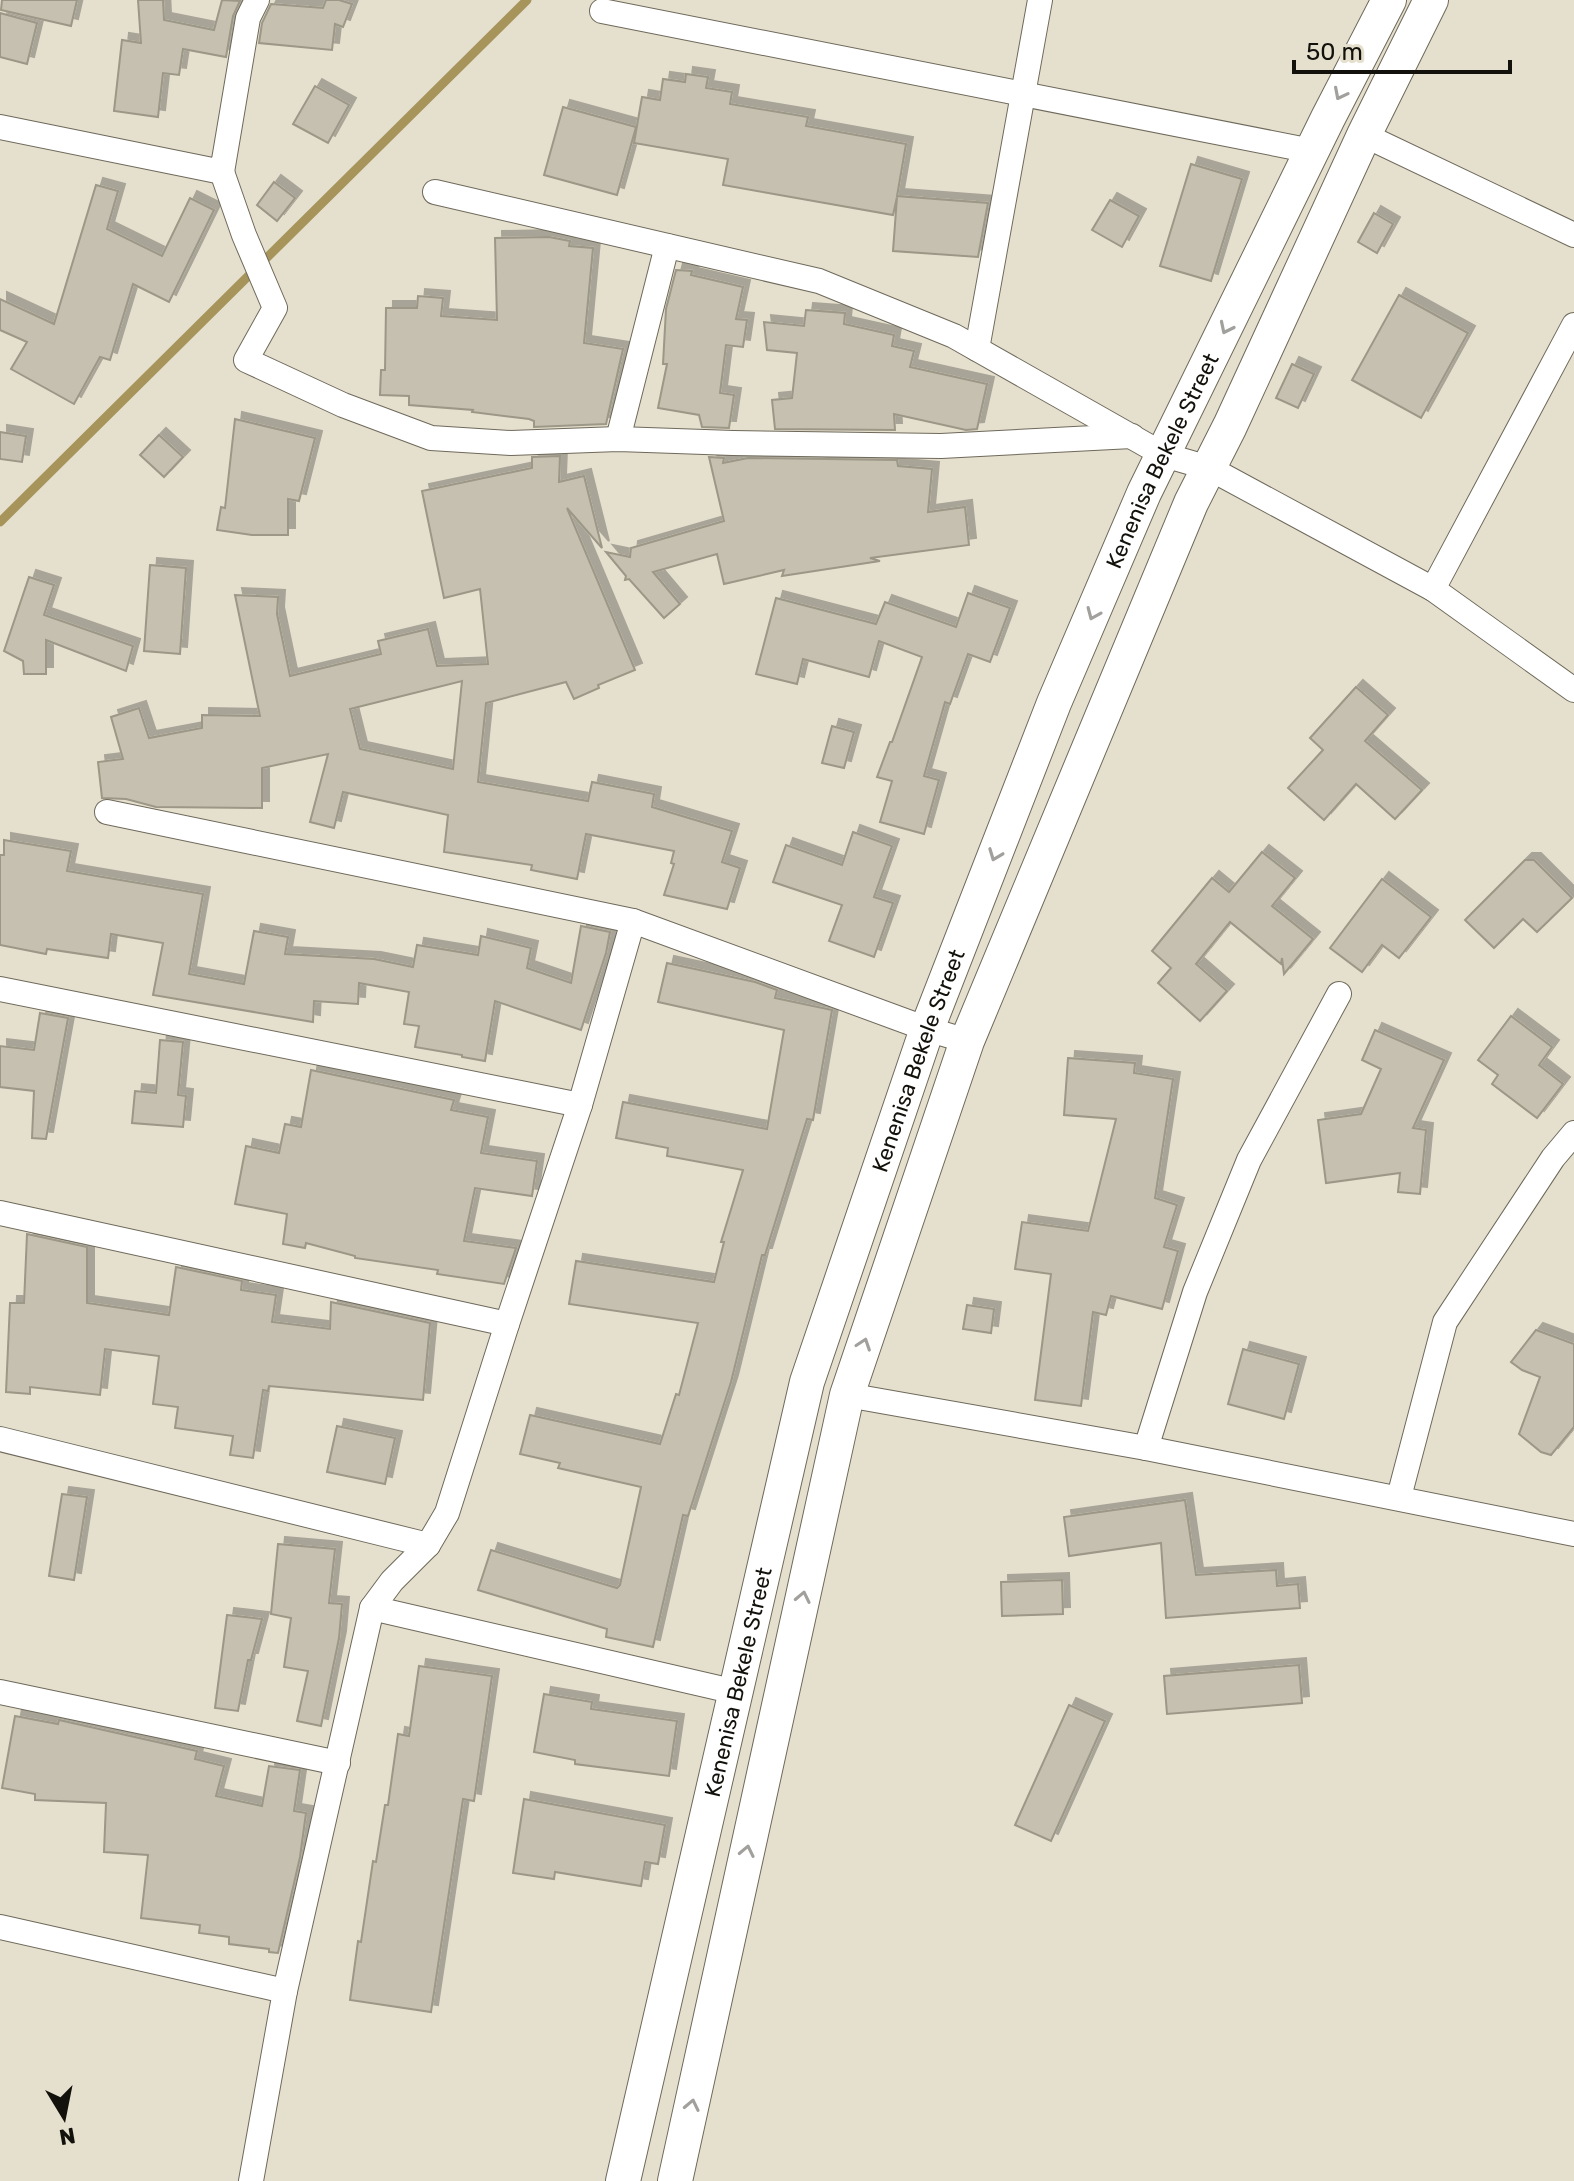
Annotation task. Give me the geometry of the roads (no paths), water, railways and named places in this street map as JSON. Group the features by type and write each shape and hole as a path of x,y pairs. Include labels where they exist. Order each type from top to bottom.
{"main road":[{"name":"Kenenisa Bekele Street","path":"623,2181 807,1382 927,1029 1054,703 1144,493 1389,0"},
{"name":"Kenenisa Bekele Street","path":"675,2181 847,1395 967,1041 1191,503 1431,0"}],"street":[{"path":"257,0 248,18 222,172 275,308 246,360 343,405 431,438 511,443 618,439 941,446 1132,436"},
{"path":"977,349 1040,0"},
{"path":"602,11 1312,151"},
{"path":"0,127 222,172"},
{"path":"1364,135 1574,235"},
{"path":"435,192 819,281 954,336 1164,455 1209,468 1433,589 1574,690"},
{"path":"618,439 667,246"},
{"path":"1433,589 1574,325"},
{"path":"107,812 633,921 967,1041"},
{"path":"251,2181 285,1991 372,1608 392,1581 428,1545 447,1513 580,1105 633,921"},
{"path":"0,989 580,1105"},
{"path":"1146,1448 1195,1292 1249,1160 1339,994"},
{"path":"1399,1497 1445,1322 1553,1158 1574,1133"},
{"path":"0,1213 507,1324"},
{"path":"847,1395 1146,1448 1574,1534"},
{"path":"0,1439 428,1545"},
{"path":"372,1608 736,1692"},
{"path":"0,1692 338,1763"},
{"path":"0,1927 285,1991"}],"waterway":[{"path":"0,522 527,0"}]}
